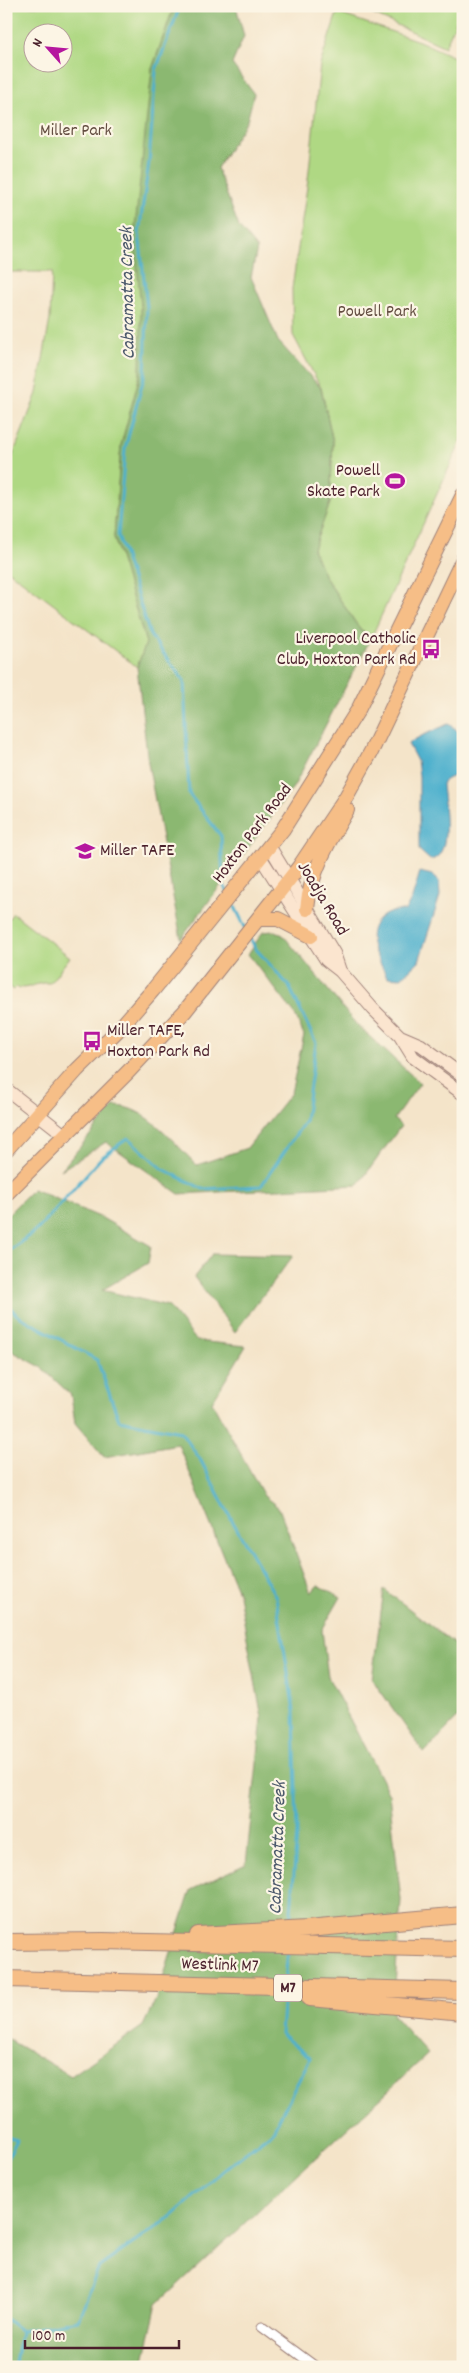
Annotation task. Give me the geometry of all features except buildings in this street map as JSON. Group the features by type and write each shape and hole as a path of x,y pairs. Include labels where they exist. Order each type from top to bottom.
{"highway":[{"path":"103,1942 307,1929 457,1916"},
{"name":"Westlink M7","path":"6,1942 103,1942 457,1949"},
{"name":"Westlink M7","path":"6,1979 456,1991"},
{"path":"181,1985 456,2012"}],"main road":[{"name":"Hoxton Park Road","path":"6,1150 40,1114 77,1070 125,1022 247,876 303,800 358,710 463,495"},
{"path":"6,1194 66,1136 185,1011 235,947 262,918 346,797 371,752 463,558"},
{"path":"307,909 308,896 315,870 350,805 371,752"},
{"name":"Joadja Road","path":"265,853 285,885 311,936 326,960 340,971 372,1010 400,1036 413,1057 463,1094"},
{"name":"Joadja Road","path":"285,885 307,909 334,953 340,971"},
{"path":"262,918 278,919 311,936"},
{"name":"Joadja Road","path":"400,1036 421,1045 463,1076"},
{"path":"6,1088 66,1136"}],"street":[{"path":"262,2327 316,2367"}],"green space":[{"name":"Miller Park","path":"6,6 174,6 152,69 140,375 121,445 114,537 146,643 137,667 6,569 6,473 37,393 50,319 52,272 6,272"},
{"path":"174,6 236,6 244,36 232,64 254,94 247,121 217,168 239,227 257,249 251,277 278,341 321,388 333,442 330,503 313,549 325,577 361,631 372,636 294,786 181,939 148,763 137,667 146,643 114,537 121,445 140,375 141,307 134,236 152,69"},
{"path":"355,6 463,6 445,47"},
{"name":"Powell Park","path":"337,13 419,41 463,61 463,437 372,636 361,631 325,577 313,549 330,503 333,442 321,388 293,335 292,289 308,180 320,65"},
{"path":"13,913 70,957 50,983 41,983 25,988 16,987 13,990 6,985 6,922"},
{"path":"273,931 283,935 356,1024 420,1083 394,1119 401,1126 358,1185 179,1194 106,1142 61,1170 114,1106 138,1112 149,1119 170,1137 197,1165 247,1148 291,1093 304,1035 294,1013 248,954 263,932"},
{"path":"33,1189 102,1218 151,1246 148,1263 102,1290 168,1306 197,1341 246,1346 212,1402 264,1496 279,1508 311,1593 318,1585 341,1597 322,1630 328,1677 389,1794 401,1900 393,2015 428,2054 157,2304 144,2360 140,2367 6,2367 6,2038 71,2076 143,2026 156,1999 191,1890 246,1864 262,1718 239,1595 178,1444 104,1457 75,1423 71,1395 41,1367 6,1348 6,1216"},
{"path":"212,1254 293,1256 235,1332 194,1277"},
{"path":"384,1589 463,1651 463,1712 424,1753 372,1679"}],"water":[{"path":"448,724 456,729 462,738 463,762 459,773 442,784 445,839 437,857 430,860 419,850 419,776 417,761 408,744"},
{"path":"420,872 432,875 439,881 440,896 419,961 401,978 387,977 373,948 372,929 375,923 385,915 391,912 405,911 412,898"}],"waterway":[{"name":"Cabramatta Creek","path":"180,6 156,70 149,162 139,233 147,307 145,373 125,449 118,535 150,635 184,681 189,794 221,836 223,884 227,891"},
{"name":"Cabramatta Creek","path":"231,899 246,929"},
{"name":"Cabramatta Creek","path":"6,1253 38,1229 101,1158 128,1138 163,1169 203,1189 261,1186 305,1121 316,1043 289,986 255,948 250,937"},
{"name":"Cabramatta Creek","path":"6,1303 17,1315 97,1360 119,1420 181,1432 200,1459 276,1597 294,1711 297,1833 290,1926"},
{"name":"Cabramatta Creek","path":"285,1981 288,1950"},
{"name":"Cabramatta Creek","path":"14,2367 21,2331 78,2320 99,2267 174,2215 221,2172 273,2131 310,2058 281,2034 284,1992"},
{"path":"6,2137 17,2140 6,2160"},
{"path":"6,2319 21,2331"}],"place":[{"name":"Powell Skate Park","path":"395,481"},
{"name":"Liverpool Catholic Club, Hoxton Park Rd","path":"431,649"},
{"name":"Miller TAFE","path":"85,851"},
{"name":"Miller TAFE, Hoxton Park Rd","path":"92,1041"}]}
